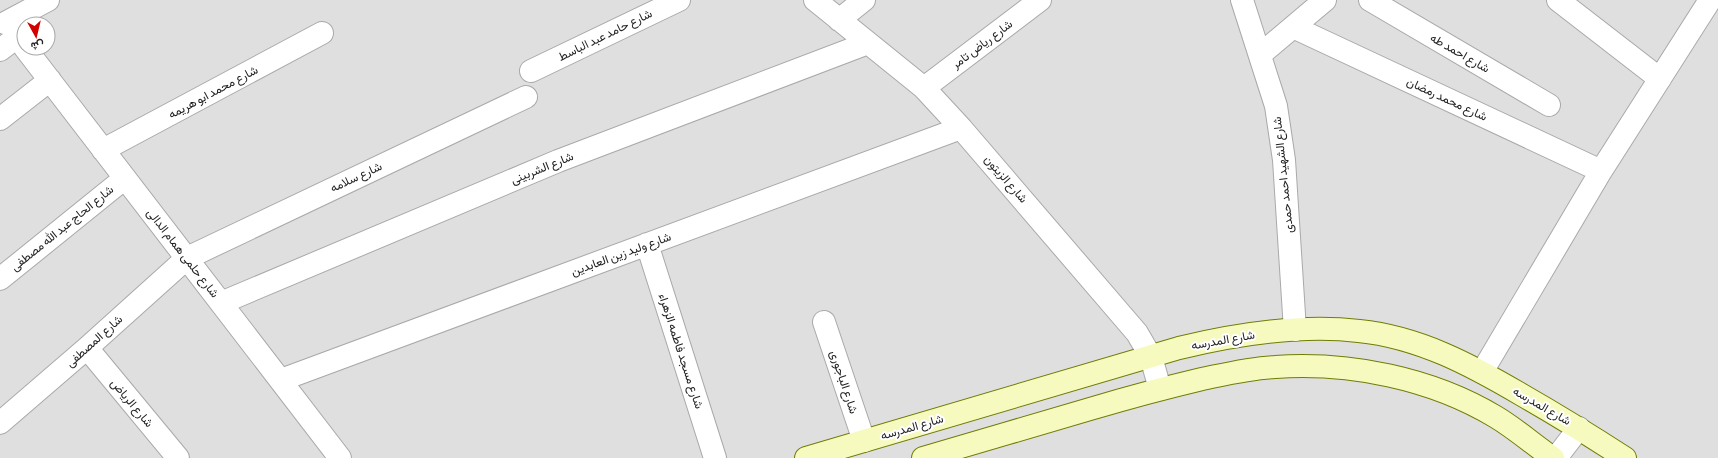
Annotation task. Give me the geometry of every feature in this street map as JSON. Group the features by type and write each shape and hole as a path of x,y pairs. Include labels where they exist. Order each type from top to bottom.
{"street":[{"path":"12,37 48,0"},
{"name":"شارع حامد عبد الباسط","path":"531,71 679,0"},
{"name":"شارع الزيتون","path":"815,0 924,88 962,128 1137,333 1151,357 1160,389"},
{"path":"839,20 864,0"},
{"name":"شارع رياض تامر","path":"924,88 1040,0"},
{"name":"شارع الشهيد احمد حمدى","path":"1242,0 1261,54 1276,106 1284,160 1295,330"},
{"path":"1261,54 1325,0"},
{"name":"شارع احمد طه","path":"1370,0 1549,105"},
{"path":"1558,0 1660,79"},
{"path":"1482,372 1601,171 1660,79 1705,2"},
{"name":"شارع محمد رمضان","path":"1293,27 1601,171"},
{"name":"شارع محمد ابو هريمه","path":"103,150 322,33"},
{"name":"شارع حلمى همام الدالى","path":"12,37 50,80 340,458"},
{"name":"شارع الشربينى","path":"221,303 558,160 868,43"},
{"path":"0,119 50,80"},
{"name":"شارع سلامه","path":"187,258 526,97"},
{"name":"شارع وليد زين العابدين","path":"281,380 962,128"},
{"name":"شارع الحاج عبد الله مصطفى","path":"0,279 125,178"},
{"name":"شارع مسجد فاطمه الزهراء","path":"647,244 714,458"},
{"name":"شارع المصطفى","path":"0,423 87,348 187,258"},
{"name":"شارع الباجورى","path":"824,322 864,441"},
{"name":"شارع المدرسه","path":"806,458 1179,348 1229,337 1266,332 1327,329 1353,330 1392,336 1423,345 1482,372 1579,428 1625,458"},
{"name":"شارع الرياض","path":"87,348 178,458"},
{"path":"923,458 1160,389 1235,372 1274,367 1320,366 1389,375 1426,386 1462,400 1496,417 1553,458"},
{"path":"1556,458 1579,428"}],"shaded area":[{"path":"0,0 1718,0 1718,458 0,458"}]}
